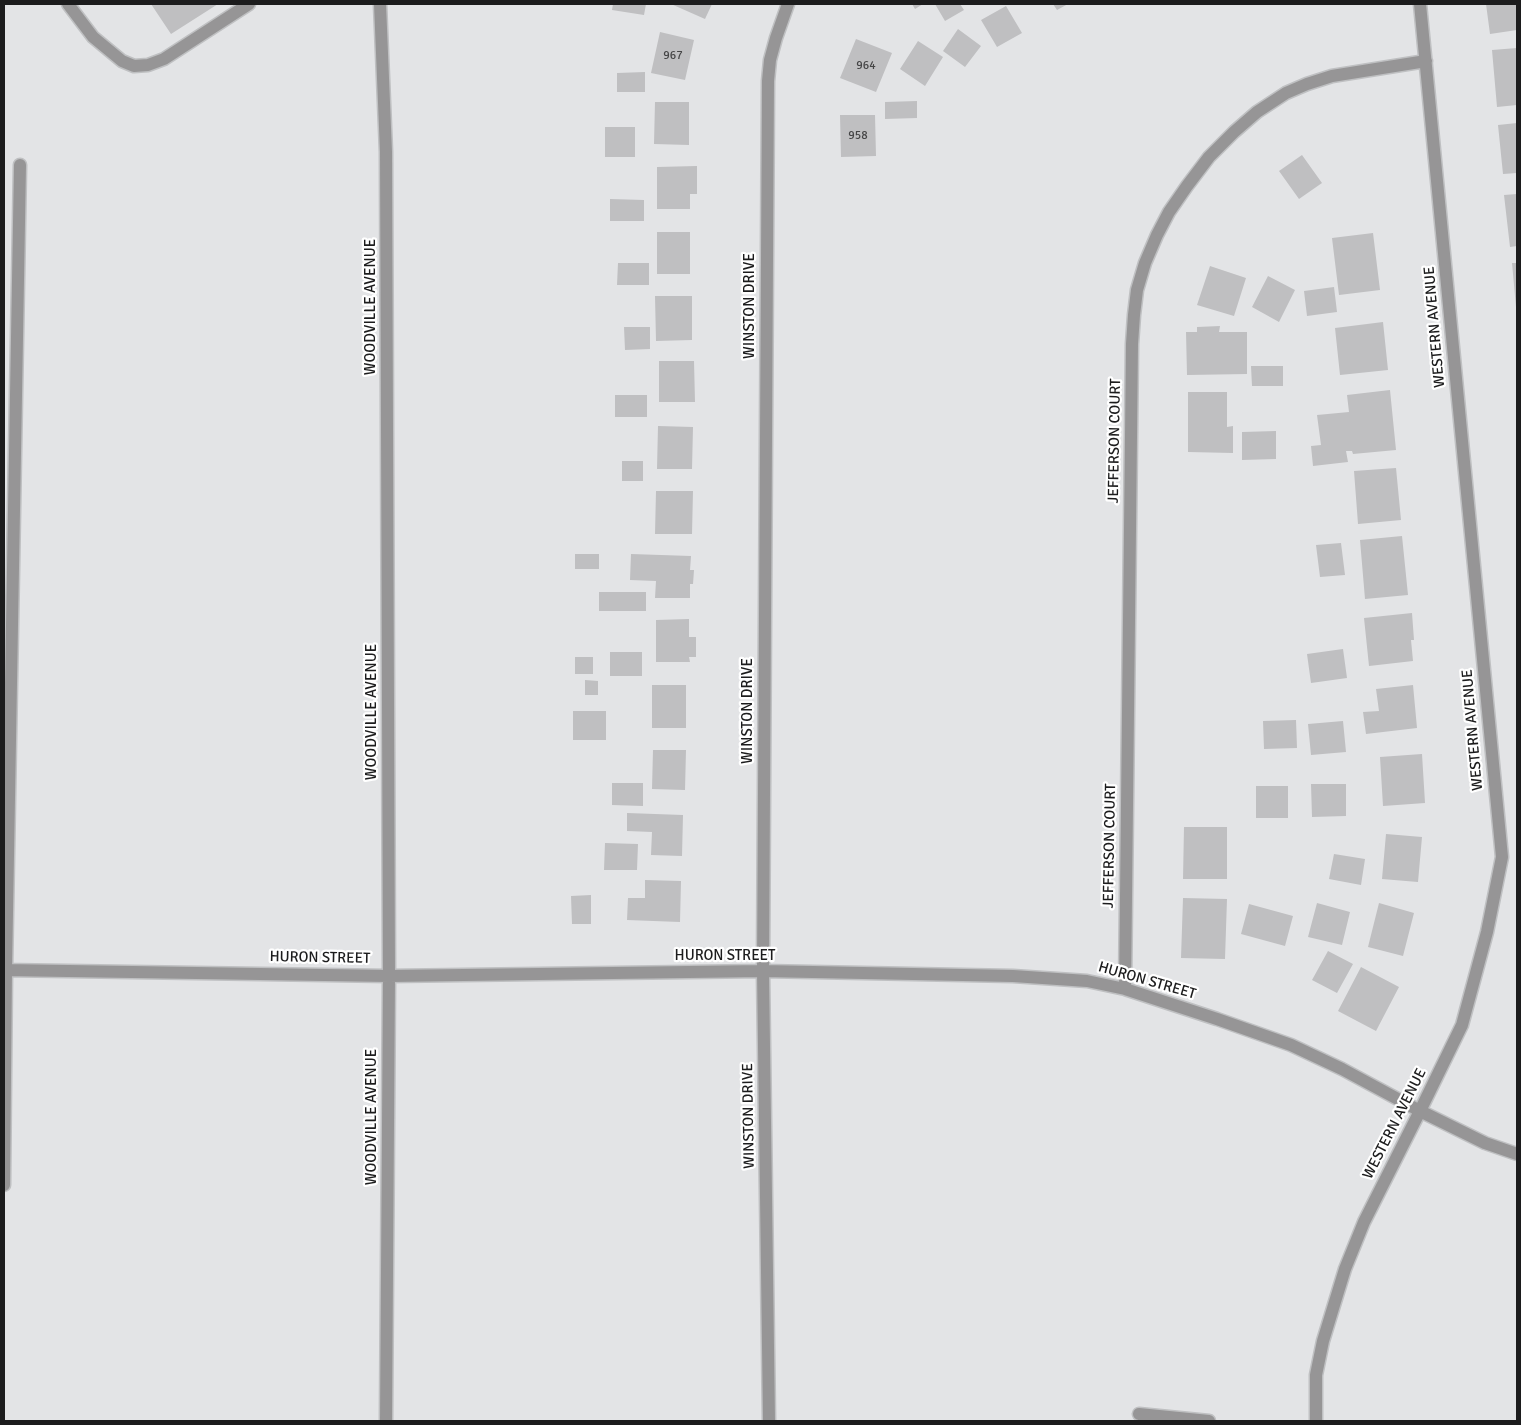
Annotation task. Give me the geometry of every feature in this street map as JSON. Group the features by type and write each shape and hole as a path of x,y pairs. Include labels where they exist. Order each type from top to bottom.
{"street":[{"path":"68,4 93,37 122,61 134,66 148,65 164,59 249,4"},
{"name":"WOODVILLE AVENUE","path":"380,4 386,152 389,976 386,1421"},
{"name":"WINSTON DRIVE","path":"768,1421 763,971 768,81 770,60 788,4"},
{"name":"WESTERN AVENUE","path":"1316,1421 1316,1375 1345,1269 1364,1222 1462,1025 1488,932 1502,857 1420,4"},
{"name":"JEFFERSON COURT","path":"1125,989 1132,344 1138,290 1145,263 1169,212 1187,186 1209,157 1257,112 1286,93 1332,76 1426,61"},
{"path":"4,1185 5,970 20,165"},
{"name":"HURON STREET","path":"5,970 389,976 763,971 1052,978 1087,981 1125,989 1291,1045 1342,1069 1485,1143 1517,1154"},
{"path":"1139,1414 1210,1421"}],"building":[{"path":"151,4 218,4 171,34"},
{"path":"613,4 646,4 644,15 612,10"},
{"path":"671,4 712,4 705,19"},
{"path":"912,4 923,4 915,9"},
{"path":"935,4 960,4 964,10 945,21"},
{"path":"1053,4 1068,4 1057,10"},
{"path":"1486,4 1517,4 1517,30 1490,34"},
{"path":"1006,6 1022,33 997,47 981,20"},
{"path":"958,29 981,46 965,67 943,51"},
{"path":"660,32 694,40 685,80 651,73"},
{"path":"856,39 892,53 876,92 840,78"},
{"path":"918,41 943,57 925,86 900,69"},
{"path":"1517,48 1517,105 1497,107 1492,50"},
{"path":"645,72 645,92 617,92 617,73"},
{"path":"917,101 917,118 885,119 885,102"},
{"path":"655,102 689,102 689,145 654,144"},
{"path":"840,115 875,115 876,156 841,157"},
{"path":"1517,123 1517,173 1503,174 1498,125"},
{"path":"605,127 635,127 635,157 605,157"},
{"path":"1302,155 1322,183 1299,199 1279,171"},
{"path":"697,166 697,194 690,194 690,209 657,209 657,167"},
{"path":"1517,194 1517,246 1510,247 1504,195"},
{"path":"610,199 644,200 644,221 610,221"},
{"path":"657,232 690,232 690,274 657,274"},
{"path":"1373,233 1380,290 1339,295 1332,238"},
{"path":"618,263 649,263 649,285 617,285"},
{"path":"1512,263 1517,263 1517,307 1516,307"},
{"path":"1210,266 1246,278 1234,316 1197,305"},
{"path":"1268,276 1295,290 1279,322 1252,307"},
{"path":"1334,287 1337,312 1307,316 1304,291"},
{"path":"655,296 692,296 692,340 656,341"},
{"path":"1383,322 1388,370 1340,375 1335,328"},
{"path":"1220,326 1219,332 1247,332 1247,374 1187,375 1186,332 1197,332 1197,327"},
{"path":"624,327 650,327 650,349 625,350"},
{"path":"659,361 694,361 695,402 659,402"},
{"path":"1251,366 1283,366 1283,386 1252,386"},
{"path":"1390,390 1396,450 1353,454 1352,451 1346,451 1348,462 1313,466 1311,446 1321,445 1317,415 1349,412 1347,395"},
{"path":"1188,392 1227,392 1227,427 1233,426 1233,453 1188,452"},
{"path":"615,395 647,395 647,417 615,417"},
{"path":"658,426 693,427 692,469 657,469"},
{"path":"1276,431 1276,459 1242,460 1242,432"},
{"path":"622,461 643,461 643,481 622,481"},
{"path":"1396,468 1401,520 1358,524 1354,471"},
{"path":"656,491 693,491 692,534 655,534"},
{"path":"1402,536 1408,595 1365,599 1360,540"},
{"path":"1341,543 1345,575 1320,577 1316,545"},
{"path":"575,554 599,554 599,569 575,569"},
{"path":"631,554 691,556 690,570 694,570 693,584 690,584 690,598 655,598 656,581 630,580"},
{"path":"599,592 646,592 646,611 599,611"},
{"path":"1412,613 1414,640 1411,640 1413,661 1369,666 1364,618"},
{"path":"689,619 689,637 696,637 696,657 689,657 690,662 656,662 656,620"},
{"path":"1343,649 1347,678 1311,683 1307,654"},
{"path":"610,652 642,652 642,676 610,676"},
{"path":"575,657 593,657 593,674 575,674"},
{"path":"585,680 598,681 598,695 585,695"},
{"path":"652,685 686,685 686,728 652,728"},
{"path":"1413,685 1417,728 1366,734 1363,712 1379,711 1376,689"},
{"path":"573,711 606,711 606,740 573,740"},
{"path":"1296,720 1297,748 1264,749 1263,721"},
{"path":"1343,721 1346,752 1311,755 1308,724"},
{"path":"653,750 686,750 685,790 652,789"},
{"path":"1422,754 1425,803 1383,806 1380,757"},
{"path":"612,783 643,783 643,806 612,805"},
{"path":"1311,784 1346,784 1346,816 1312,817"},
{"path":"1256,786 1288,786 1288,818 1256,818"},
{"path":"627,813 683,815 682,856 651,855 652,832 627,831"},
{"path":"1184,827 1227,827 1227,879 1183,879"},
{"path":"1386,834 1422,837 1418,882 1382,879"},
{"path":"605,843 638,844 637,870 604,870"},
{"path":"1334,854 1365,859 1361,885 1329,879"},
{"path":"645,880 681,881 680,922 627,920 628,898 645,898"},
{"path":"591,895 591,924 572,924 571,896"},
{"path":"1183,898 1227,899 1225,959 1181,958"},
{"path":"1317,903 1350,912 1342,945 1308,937"},
{"path":"1379,903 1414,913 1403,956 1368,947"},
{"path":"1249,904 1293,916 1285,946 1241,934"},
{"path":"1328,951 1353,964 1337,993 1312,980"},
{"path":"1361,967 1399,987 1376,1031 1338,1011"}]}
